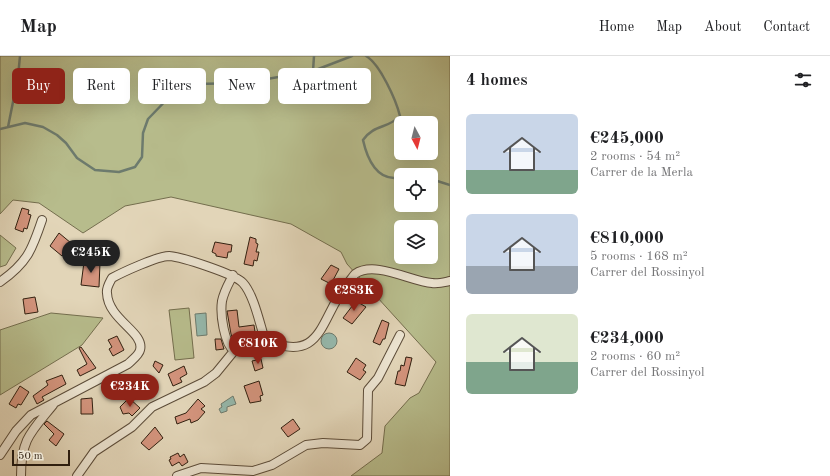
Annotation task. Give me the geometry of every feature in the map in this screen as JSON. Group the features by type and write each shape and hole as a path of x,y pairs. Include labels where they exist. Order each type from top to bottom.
{"street":[{"path":"0,282 15,271 26,260 36,239 42,220"},
{"path":"0,455 16,431 31,415 128,364 140,351 141,342 110,308 106,291 112,278 127,270 168,256 233,275 244,283 251,298 263,342"},
{"path":"233,275 224,291 222,303 225,336 228,346 234,351 249,350 263,342 294,348 305,346 315,339 338,295 356,273 375,269 432,283 450,280"},
{"path":"176,476 201,468 253,471 272,465 306,445 324,443 360,445 367,439 368,390 378,378 400,335"},
{"path":"77,476 94,452 132,427 152,407 204,382 216,373 234,351"},
{"path":"21,476 21,460 25,441 54,402"}],"green space":[{"path":"0,56 450,56 450,476 351,476 382,453 385,426 410,398 419,393 436,362 347,264 341,252 291,224 171,197 125,206 83,233 39,203 13,200 0,214"},
{"path":"0,235 16,248 6,265 0,267"},
{"path":"189,308 194,358 175,360 169,310"},
{"path":"51,313 103,318 82,345 0,395 0,330"}],"water":[{"path":"206,313 207,335 197,336 195,314"},
{"path":"329,333 336,338 337,341 332,348 329,349 322,344 321,341 326,334"},
{"path":"233,396 236,404 227,407 227,411 221,413 219,409 222,407 221,404"}],"building":[{"path":"22,208 29,210 28,214 31,215 27,229 24,228 23,232 15,229"},
{"path":"59,233 71,243 62,256 50,246"},
{"path":"250,237 256,239 256,243 258,244 256,252 259,252 257,261 254,260 253,266 244,264"},
{"path":"215,242 232,245 231,252 228,252 227,258 216,256 216,254 212,252"},
{"path":"84,262 100,263 99,287 81,285"},
{"path":"331,265 339,269 331,284 321,279"},
{"path":"35,297 38,312 25,314 23,299"},
{"path":"356,301 366,307 352,324 343,318"},
{"path":"237,310 239,327 254,325 256,339 234,342 227,311"},
{"path":"382,320 389,323 385,339 383,339 380,345 373,342"},
{"path":"117,336 124,350 113,356 109,349 112,347 108,340"},
{"path":"215,339 221,339 224,349 216,350"},
{"path":"81,347 96,368 80,376 77,370 87,364 79,348"},
{"path":"406,357 412,358 405,386 395,384 398,371 400,371 401,365 404,366"},
{"path":"356,358 366,365 363,370 366,372 360,380 347,372"},
{"path":"261,359 263,368 255,371 252,361"},
{"path":"155,361 163,365 159,373 153,366"},
{"path":"184,366 187,374 180,378 182,382 173,386 168,374"},
{"path":"62,375 66,384 42,397 44,400 37,404 33,396 48,385 46,381"},
{"path":"124,375 129,382 118,390 113,383"},
{"path":"259,381 263,395 260,396 261,401 250,403 244,386"},
{"path":"20,386 29,392 21,405 18,404 16,408 9,404"},
{"path":"92,398 93,414 81,414 81,399"},
{"path":"129,398 140,408 132,416 129,413 123,414 120,407"},
{"path":"198,399 205,406 201,409 205,412 198,420 191,423 190,419 177,424 175,417 186,413"},
{"path":"293,419 300,429 288,437 281,428"},
{"path":"47,421 64,434 56,446 49,440 54,434 44,424"},
{"path":"155,427 163,438 149,450 141,443"},
{"path":"178,453 180,457 184,454 188,462 182,466 179,462 172,466 169,460 171,459 170,457"}],"waterway":[{"path":"8,127 18,77 20,56"},
{"path":"313,68 314,56"},
{"path":"0,129 25,123 43,127 57,135 66,143 77,158 95,170 119,172 135,167 142,157 143,133 148,119 175,91 195,84 244,83 313,71 352,56"},
{"path":"366,56 377,66 382,74 395,101 400,116 391,123 372,131 363,140 367,154 374,168 379,173 394,178"},
{"path":"438,181 450,185"}]}
